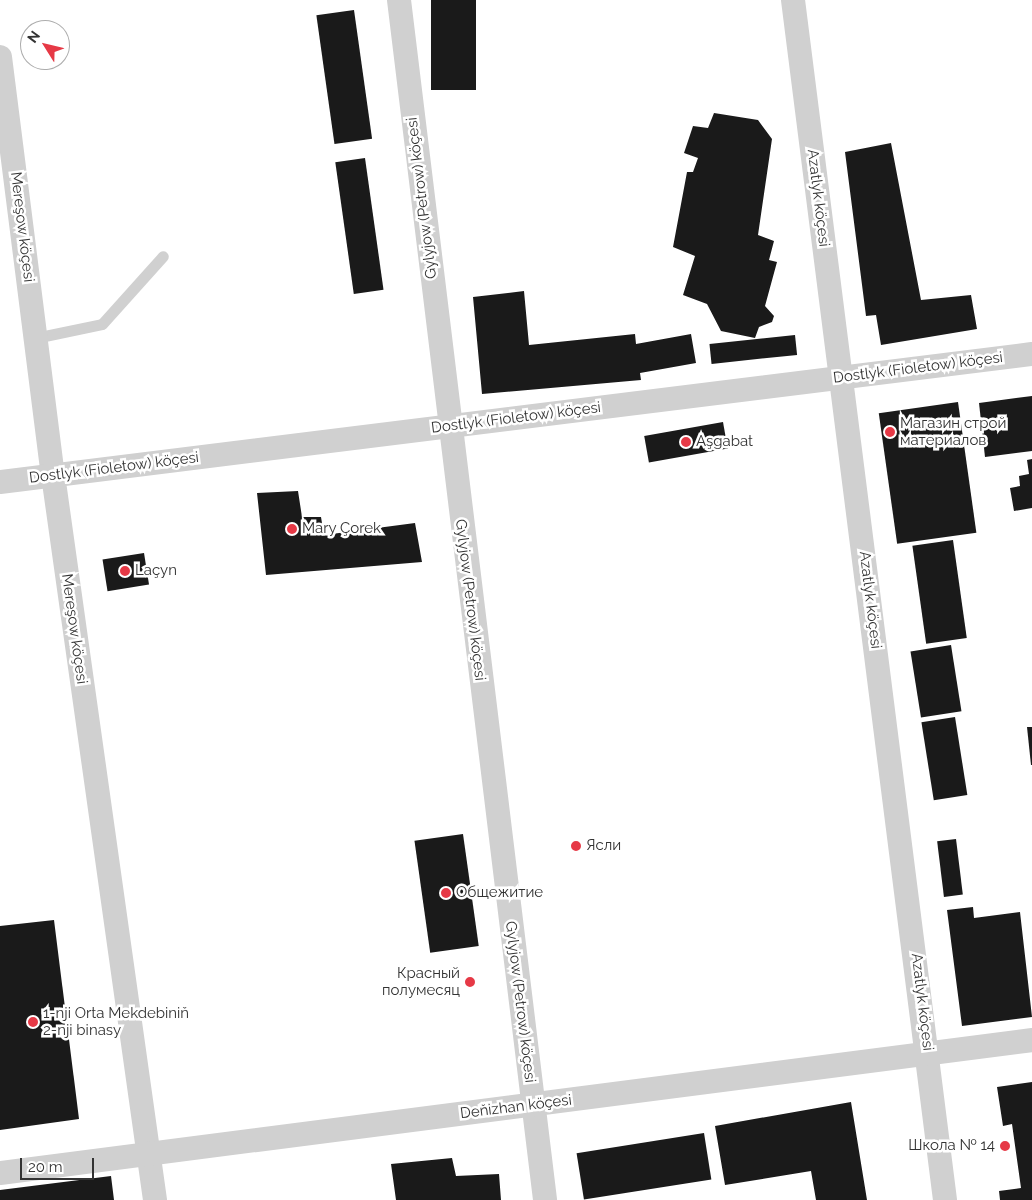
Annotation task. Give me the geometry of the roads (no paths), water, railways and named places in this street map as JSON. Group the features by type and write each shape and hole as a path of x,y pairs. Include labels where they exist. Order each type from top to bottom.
{"street":[{"name":"Gylyjow (Petrow) köçesi","path":"399,0 448,427 544,1200"},
{"name":"Azatlyk köçesi","path":"793,0 929,1054 945,1200"},
{"name":"Mereşow köçesi","path":"0,57 53,475 154,1200"},
{"name":"Dostlyk (Fioletow) köçesi","path":"0,482 1032,354"},
{"name":"Deňizhan köçesi","path":"0,1173 1032,1040"}],"lane":[{"path":"36,338 102,324 163,256"}],"place":[{"name":"Магазин строй материалов","path":"890,432"},
{"name":"Aşgabat","path":"686,442"},
{"name":"Mary Çorek","path":"292,529"},
{"name":"Laçyn","path":"125,571"},
{"name":"Ясли","path":"576,846"},
{"name":"Общежитие","path":"446,893"},
{"name":"Красный полумесяц","path":"470,982"},
{"name":"1-nji Orta Mekdebiniň 2-nji binasy","path":"33,1022"},
{"name":"Школа № 14","path":"1005,1146"}]}
